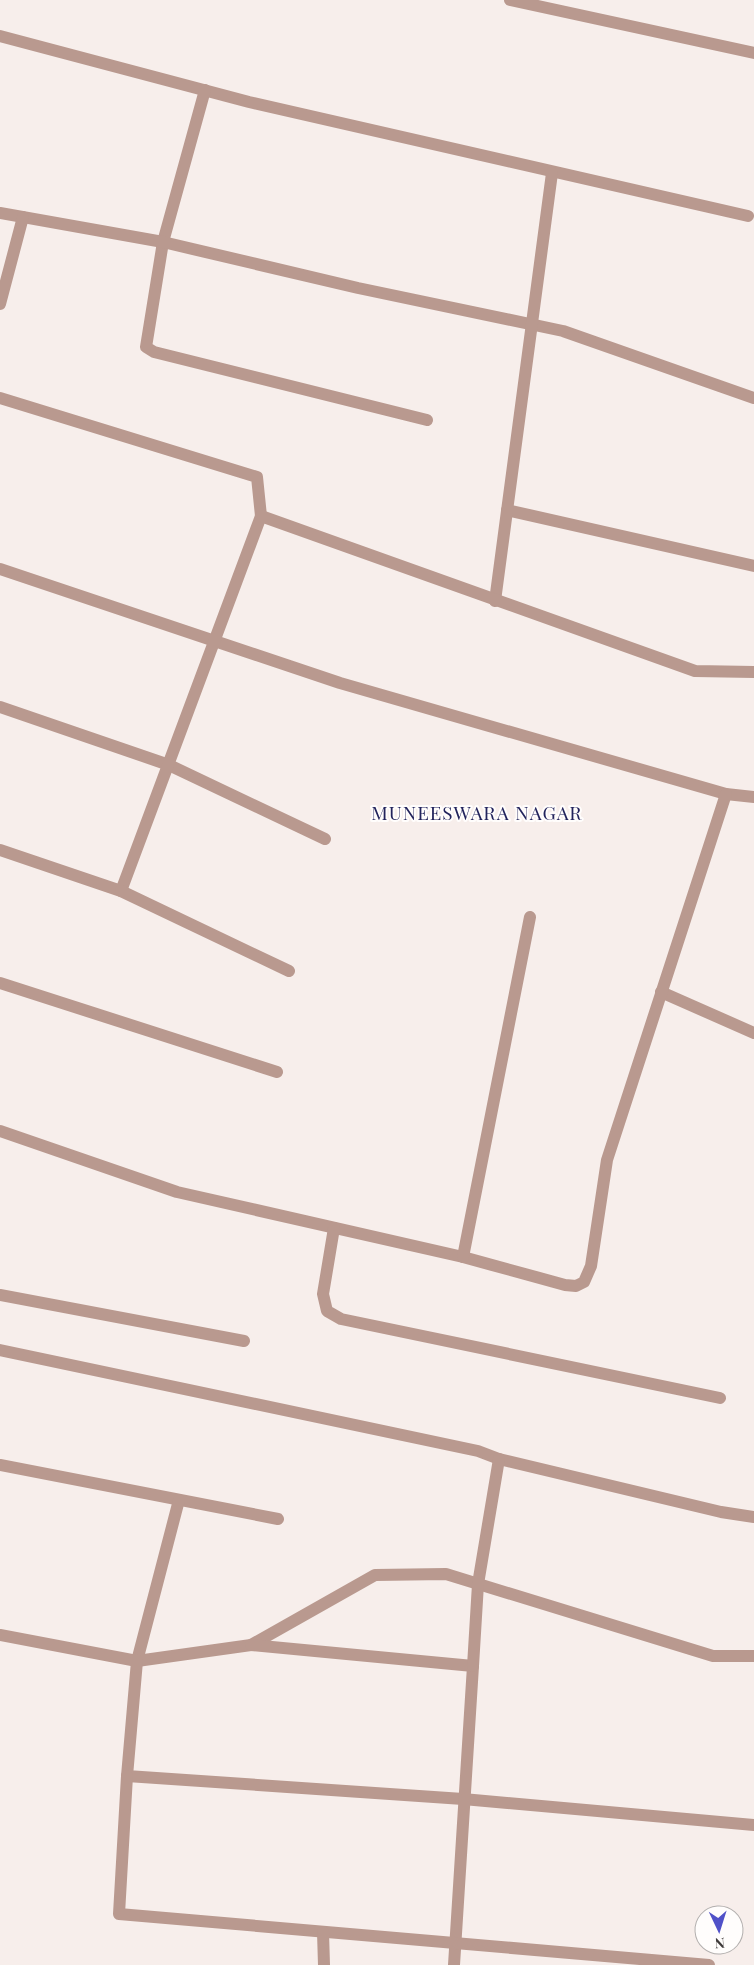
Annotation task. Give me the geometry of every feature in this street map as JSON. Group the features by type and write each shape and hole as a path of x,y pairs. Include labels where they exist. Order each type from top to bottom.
{"street":[{"path":"510,0 754,53"},
{"path":"0,36 205,90 552,173 748,216"},
{"path":"205,90 163,242 146,335 146,347 149,350 427,420"},
{"path":"495,600 552,173"},
{"path":"0,213 163,242 358,288 532,323 563,331 754,398"},
{"path":"0,304 23,217"},
{"path":"0,398 257,477 261,516 121,891"},
{"path":"507,510 754,566"},
{"path":"261,516 695,671 754,672"},
{"path":"0,569 340,683 726,794 754,797"},
{"path":"0,707 169,765 325,839"},
{"path":"0,1131 177,1192 463,1257 565,1285 576,1286 584,1282 591,1266 608,1160 726,794"},
{"path":"0,850 121,891 289,971"},
{"path":"463,1257 530,917"},
{"path":"0,983 277,1072"},
{"path":"661,992 754,1033"},
{"path":"334,1228 323,1294 327,1311 336,1317 588,1372 720,1398"},
{"path":"0,1295 244,1341"},
{"path":"0,1350 262,1404 478,1452 499,1459 721,1512 754,1517"},
{"path":"454,1965 478,1584 499,1459"},
{"path":"0,1465 278,1519"},
{"path":"179,1500 137,1661 127,1776 119,1914 455,1943 591,1960 709,1965"},
{"path":"251,1645 375,1575 446,1574 713,1656 754,1656"},
{"path":"0,1636 137,1661 251,1645 473,1666"},
{"path":"127,1776 463,1799 754,1825"},
{"path":"323,1932 324,1965"}],"district":[{"name":"MUNEESWARA NAGAR","path":"477,812"}]}
